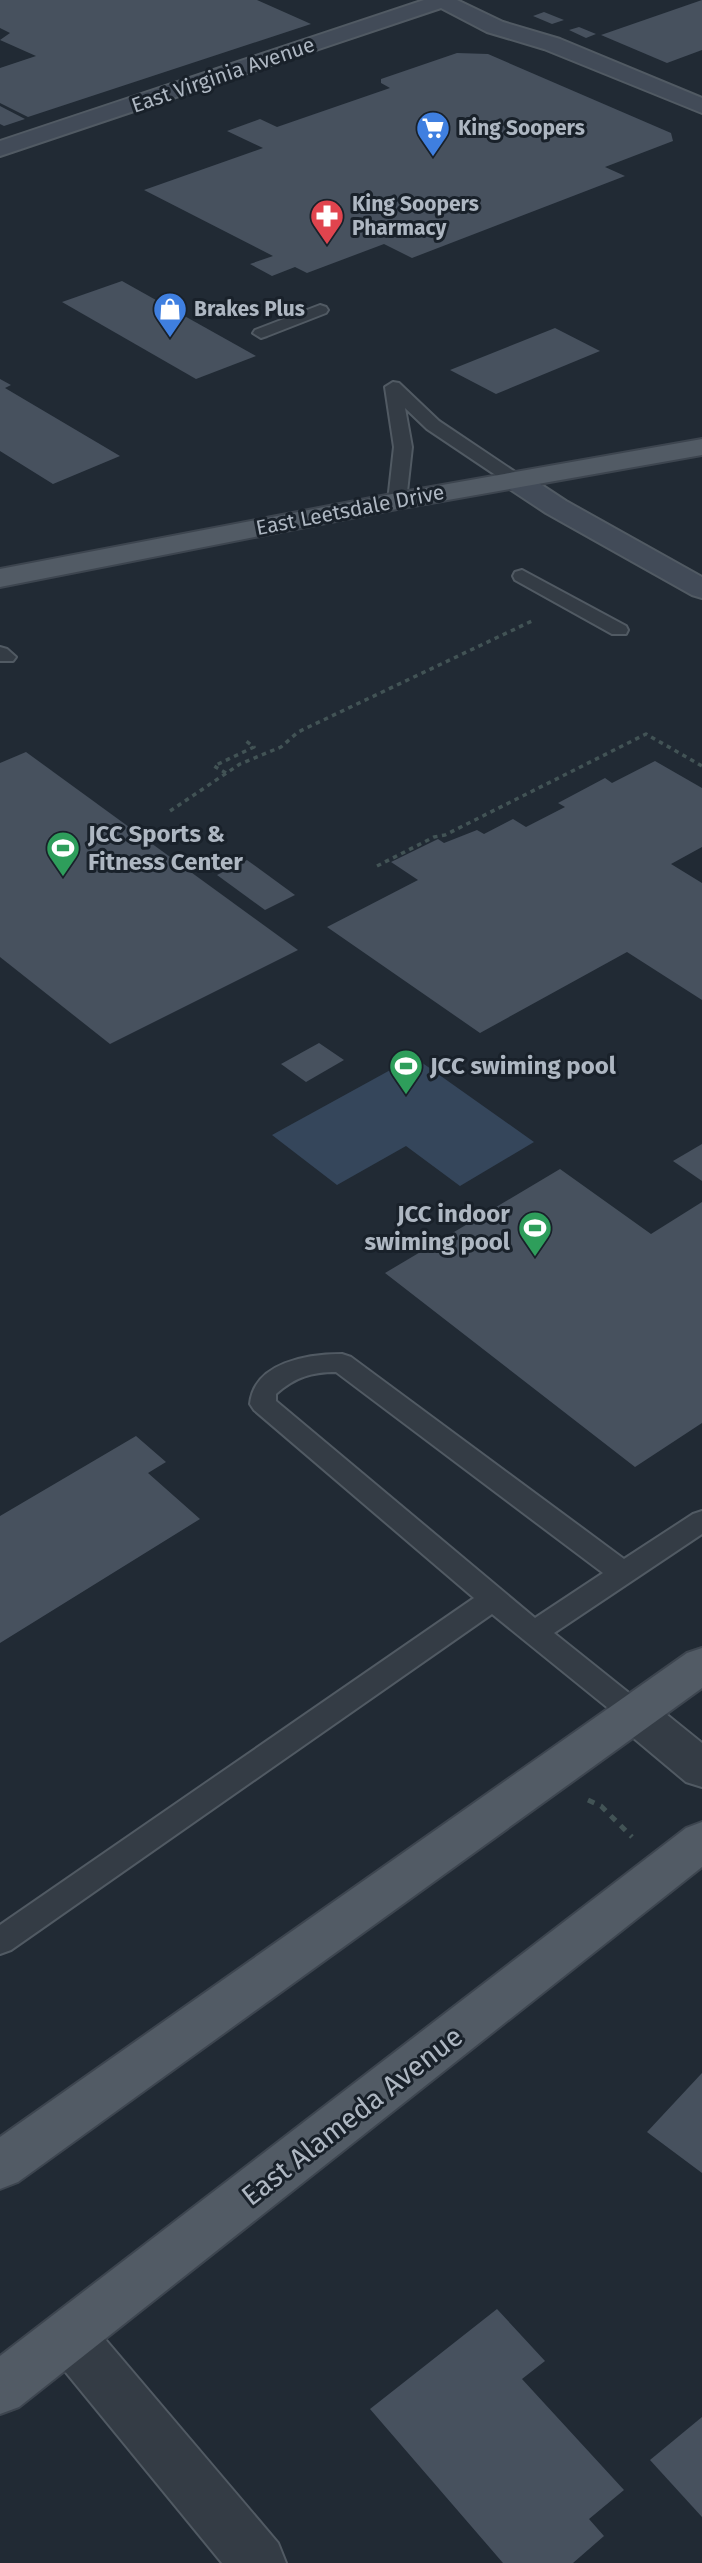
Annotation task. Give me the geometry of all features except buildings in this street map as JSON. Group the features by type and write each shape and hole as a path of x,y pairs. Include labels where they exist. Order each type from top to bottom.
{"main road":[{"name":"East Leetsdale Drive","path":"0,579 397,501 702,447"},
{"path":"0,2166 702,1665"},
{"name":"East Alameda Avenue","path":"0,2389 702,1841"}],"street":[{"path":"443,0 495,27 552,44 702,106"},
{"name":"East Virginia Avenue","path":"0,149 443,0"},
{"path":"495,27 510,40 550,62 702,127"},
{"path":"515,480 556,507 702,589"},
{"path":"634,1713 702,1769"},
{"path":"69,2336 258,2563"}],"lane":[{"path":"261,333 320,310"},
{"path":"397,501 403,437 393,387 433,425 515,480"},
{"path":"522,576 620,630"},
{"path":"624,1573 342,1363 312,1362 278,1376 264,1391 263,1404 493,1599 634,1713"},
{"path":"534,1632 702,1521"},
{"path":"0,1941 493,1599"}],"path":[{"path":"170,811 248,759 281,747 298,732 540,617"},
{"path":"377,866 434,837 445,835 646,734 702,766"},
{"path":"226,773 214,766 254,747 246,741"},
{"path":"586,1799 601,1806 635,1839"}],"water":[{"name":"JCC swiming pool","path":"414,1057 534,1142 460,1186 406,1146 337,1185 272,1135"}],"place":[{"name":"King Soopers","path":"433,158"},
{"name":"King Soopers Pharmacy","path":"327,246"},
{"name":"Brakes Plus","path":"170,339"},
{"name":"JCC Sports & Fitness Center","path":"63,878"},
{"name":"JCC swiming pool","path":"406,1096"},
{"name":"JCC indoor swiming pool","path":"535,1258"}]}
